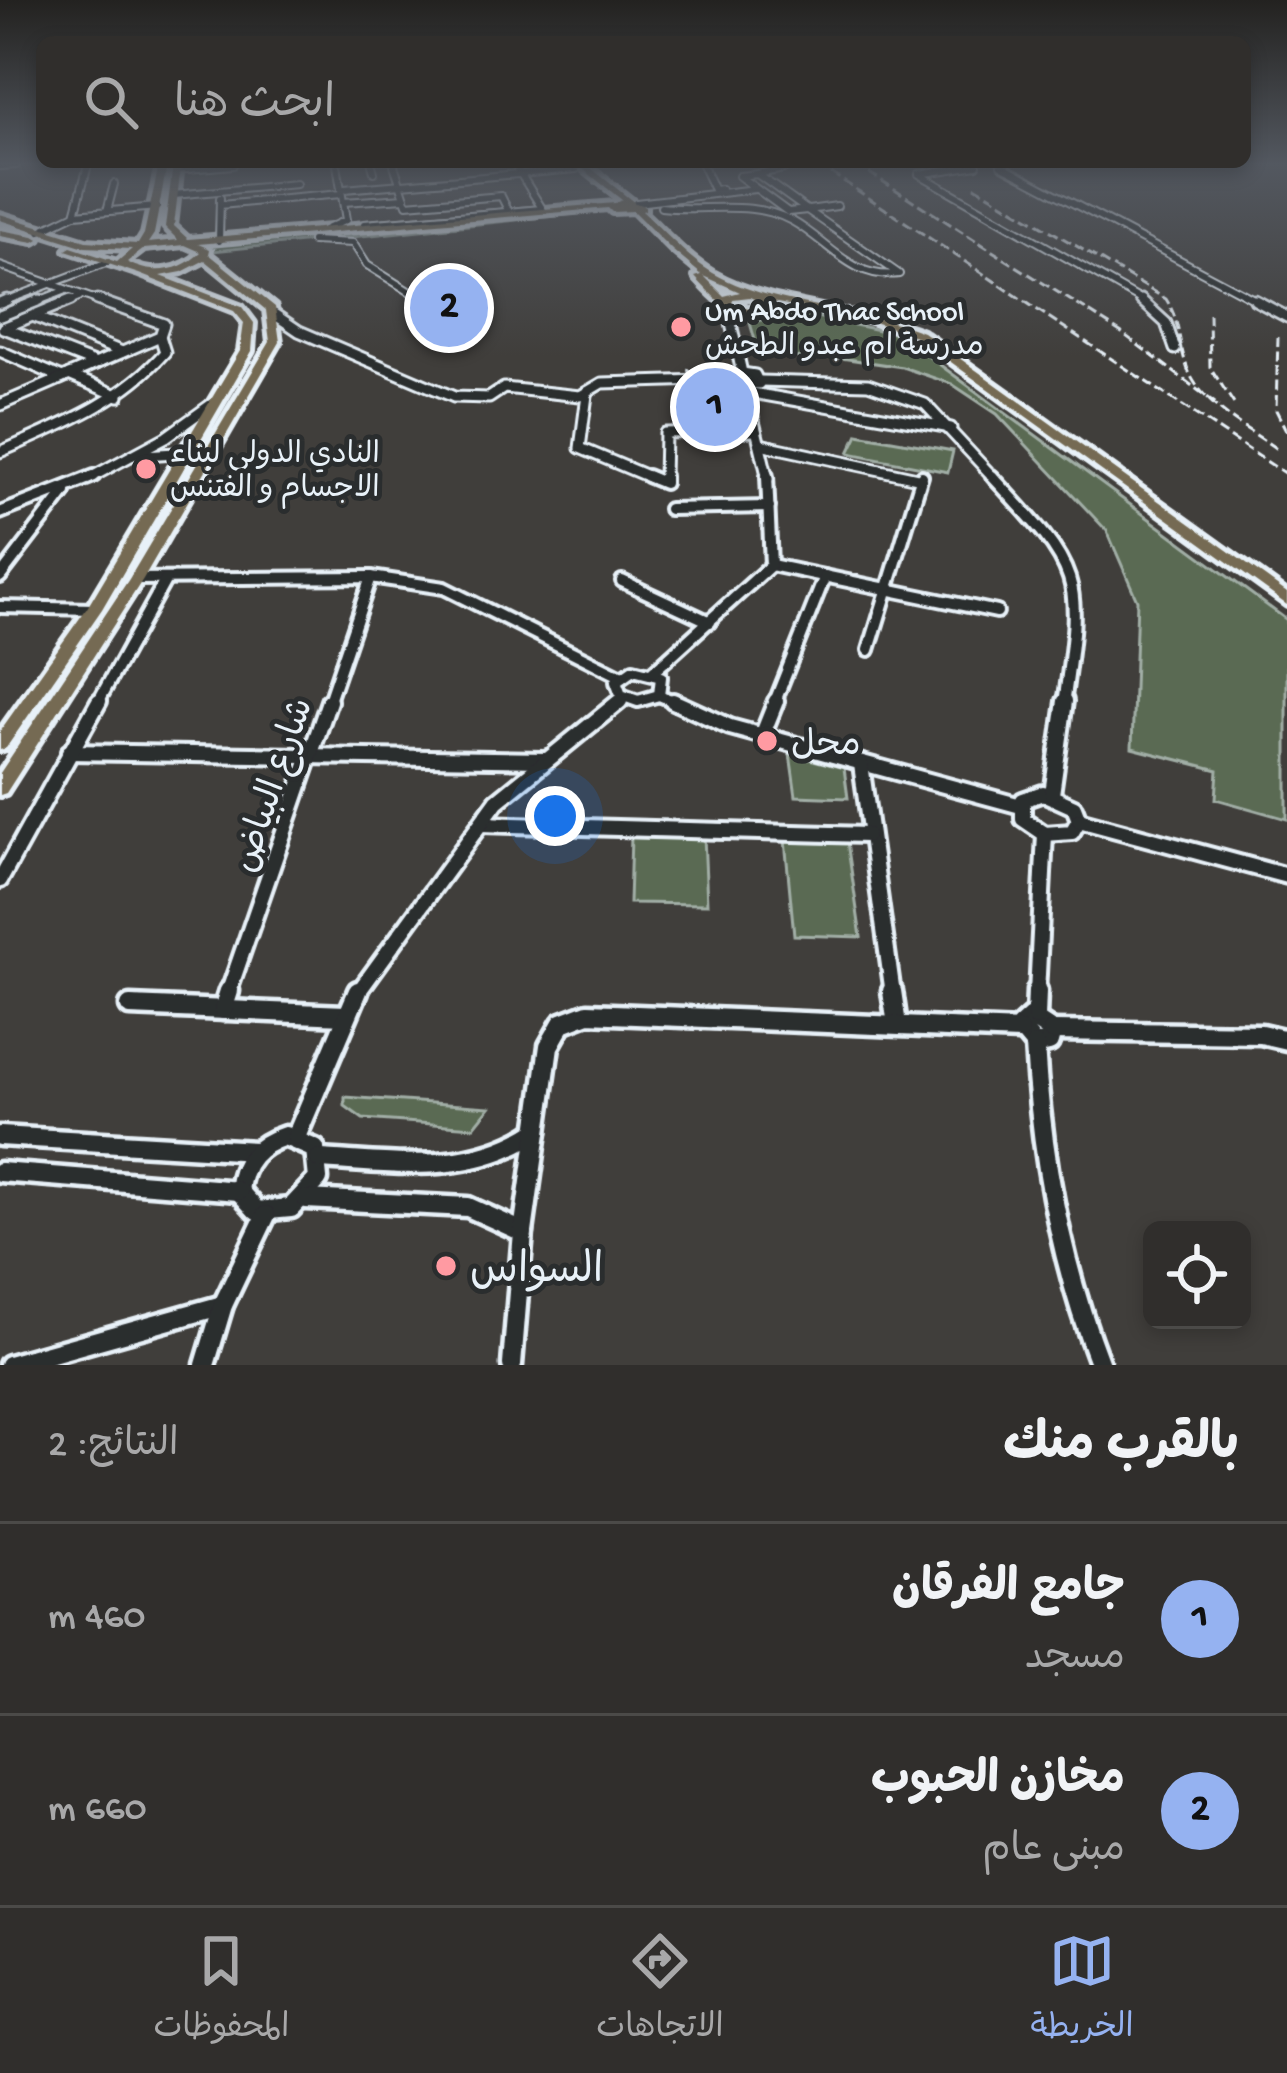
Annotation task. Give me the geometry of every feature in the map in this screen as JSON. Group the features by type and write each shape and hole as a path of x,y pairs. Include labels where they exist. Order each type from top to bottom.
{"main road":[{"path":"33,229 85,244 141,247 403,229"},
{"path":"124,267 123,256 141,247 148,229"},
{"path":"0,788 136,579 272,350 277,328 274,314 206,256 204,247 187,242 171,229"},
{"path":"142,272 181,269 206,256 386,229"},
{"path":"648,229 727,304 881,320 919,334 1287,600"},
{"path":"651,229 695,265 759,305 850,319 908,335 1287,613"},
{"path":"0,744 94,609 190,452 224,395 250,331 245,316 229,304 142,272 6,237"}],"street":[{"path":"40,231 45,229"},
{"path":"219,229 219,241"},
{"path":"308,238 330,229"},
{"path":"803,229 861,272 899,274 834,229"},
{"path":"1016,229 1151,306 1166,323 1175,349"},
{"path":"1121,229 1287,317"},
{"path":"308,238 353,243 367,265 429,304"},
{"path":"0,303 108,262"},
{"path":"0,266 164,324 160,336 165,352 146,377 119,396 0,452"},
{"path":"0,278 17,272"},
{"path":"0,316 65,291"},
{"path":"2,328 80,297"},
{"path":"727,304 742,373"},
{"path":"735,328 759,305"},
{"path":"274,314 299,331 454,397 489,398 504,388 551,397 587,395 602,383 728,380 742,373"},
{"path":"33,316 122,352"},
{"path":"2,328 96,364"},
{"path":"0,405 160,336"},
{"path":"0,351 119,396"},
{"path":"0,369 22,360"},
{"path":"742,373 760,381 842,382 901,392 952,428 1058,547 1072,580 1077,613 1052,794"},
{"path":"728,380 747,390 952,428"},
{"path":"747,390 760,381"},
{"path":"653,672 771,565 774,536 747,390"},
{"path":"0,513 67,490 137,456 224,395"},
{"path":"587,395 580,448 664,483 665,433 756,430"},
{"path":"760,444 923,476 868,650"},
{"path":"137,456 190,452"},
{"path":"0,577 67,490"},
{"path":"670,509 769,507"},
{"path":"771,565 997,612"},
{"path":"762,736 825,576"},
{"path":"136,579 371,577 444,588 620,676"},
{"name":"شارع البياض","path":"224,1010 371,577"},
{"path":"0,880 166,579"},
{"path":"622,581 710,622"},
{"path":"0,607 94,609"},
{"path":"633,670 653,672 663,682 658,695 644,701 625,698 616,686 620,676 633,670"},
{"path":"658,695 704,718 762,736 1021,806"},
{"path":"296,1137 345,1015 497,801 625,698"},
{"path":"69,752 546,760"},
{"path":"861,764 867,835 897,1025"},
{"path":"1052,794 1074,807 1079,820 1064,835 1045,834 1023,819 1021,806 1028,796 1052,794"},
{"path":"1079,820 1287,876"},
{"path":"481,824 867,835"},
{"path":"1045,834 1036,1018 1044,1038 1048,1203 1065,1272 1100,1365"},
{"path":"130,1006 345,1015"},
{"path":"512,1365 523,1232 551,1037 579,1015 1020,1030 1044,1038 1261,1034 1287,1040"},
{"path":"1020,1030 1023,1020 1036,1018"},
{"path":"319,1159 478,1162 510,1151 537,1131"},
{"path":"0,1136 255,1151"},
{"path":"296,1137 315,1149 319,1159 318,1179 306,1199 294,1208 266,1215 244,1203 239,1191 242,1170 255,1151 275,1139 296,1137"},
{"path":"0,1172 239,1191"},
{"path":"306,1199 468,1207 523,1232"},
{"path":"205,1365 223,1305 266,1215"},
{"path":"9,1365 223,1305"}],"green space":[{"path":"364,229 432,229 213,251 207,243"},
{"path":"792,312 898,334 1287,620 1287,819 1216,799 1218,770 1132,748 1137,600 1107,531 997,414 952,384 902,367 841,358 760,357 750,323"},
{"path":"858,434 953,451 948,472 849,453"},
{"path":"790,754 844,768 848,798 796,796"},
{"path":"631,836 704,836 707,904 629,903"},
{"path":"785,840 847,842 861,937 794,935"},
{"path":"345,1097 490,1107 474,1127 363,1119 345,1106"}],"building":[{"path":"689,371 737,372 744,403 695,404"}],"railway":[{"path":"915,229 1287,475"},
{"path":"957,229 1122,333 1208,398"},
{"path":"1047,229 1166,299 1186,364 1208,398"},
{"path":"1209,314 1210,367 1234,404"},
{"path":"1278,337 1276,410 1287,432"},
{"path":"1208,398 1219,406"},
{"path":"1208,398 1278,450"}],"place":[{"name":"مخازن الحبوب","path":"449,308"},
{"name":"Um Abdo Thac School مدرسة ام عبدو الطحش","path":"681,327"},
{"name":"جامع الفرقان","path":"715,407"},
{"name":"النادي الدولي لبناء الاجسام و الفتنس","path":"146,469"},
{"name":"محل","path":"767,741"},
{"name":"السواس","path":"446,1266"}]}
